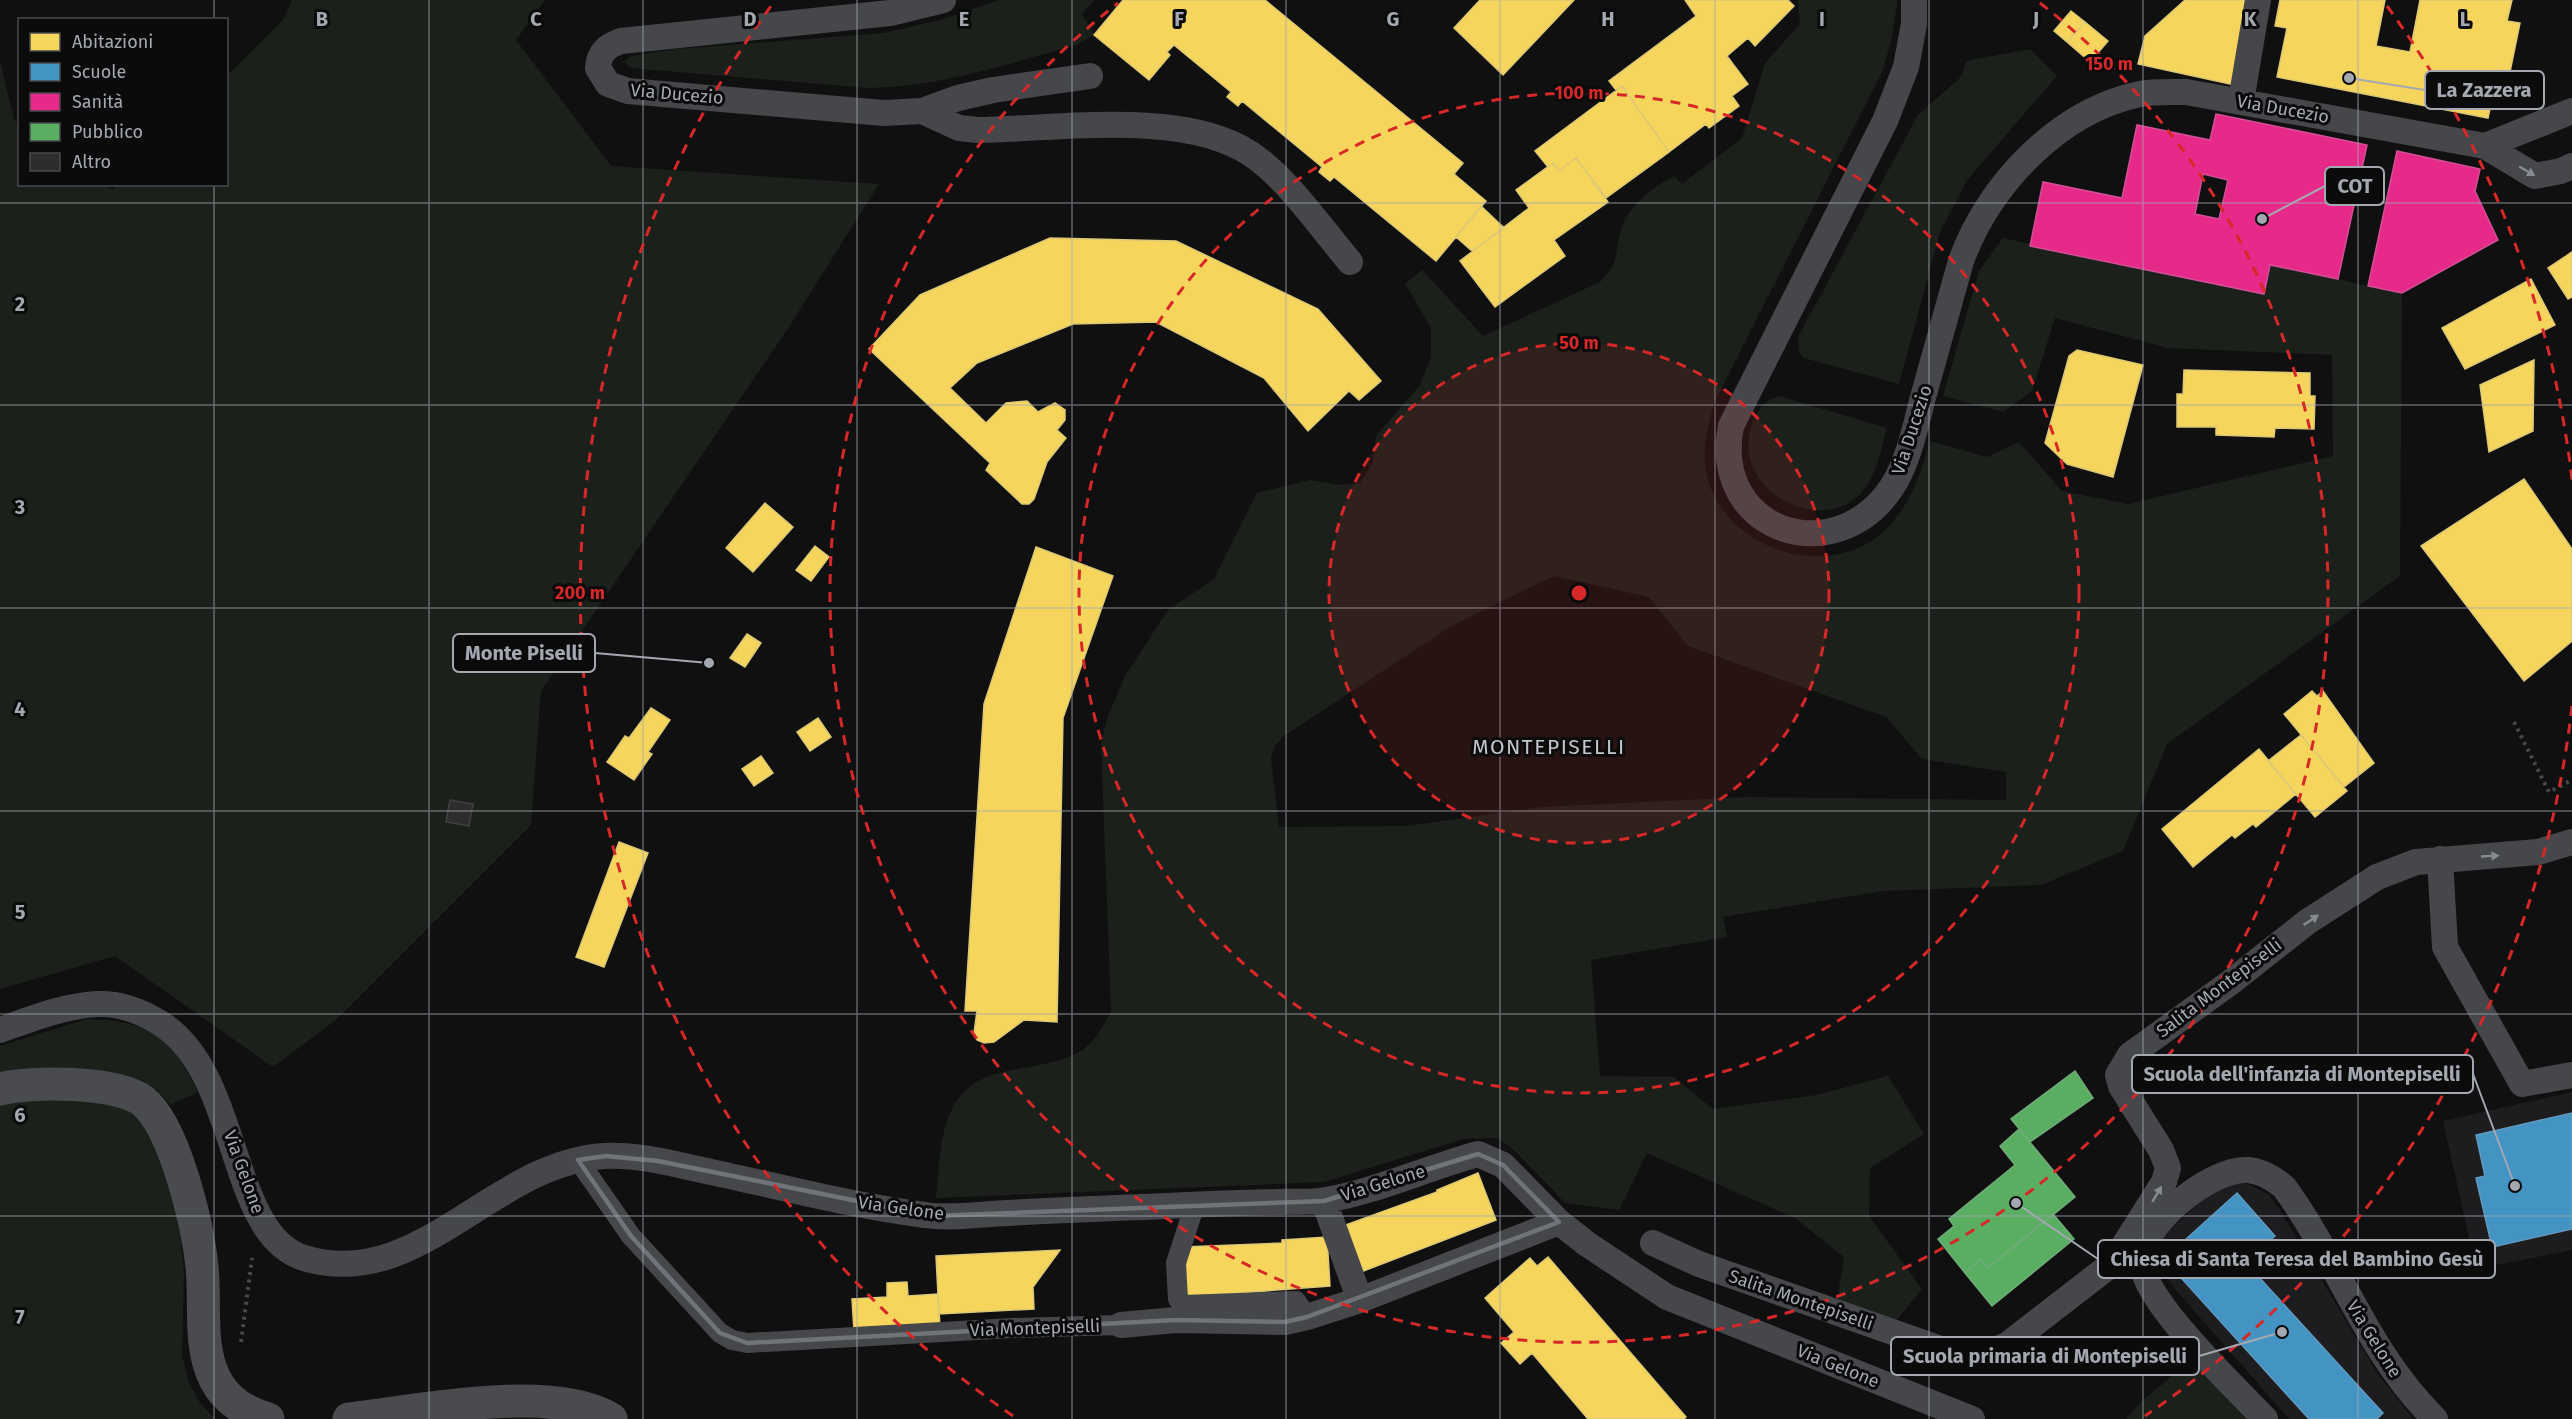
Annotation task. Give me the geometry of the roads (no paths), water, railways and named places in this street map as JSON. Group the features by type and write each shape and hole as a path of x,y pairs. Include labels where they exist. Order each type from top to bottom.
{"main road":[{"path":"0,1089 86,1085 116,1089 144,1102 164,1133 180,1170 196,1224 202,1268 205,1346 215,1380 236,1405 268,1419"},
{"path":"349,1419 525,1401 589,1408 611,1419"}],"street":[{"name":"Via Ducezio","path":"943,0 878,15 621,41 610,45 598,60 600,76 608,84 628,91 884,113 922,111 958,98 993,90 1090,76"},
{"name":"Via Ducezio","path":"1914,0 1911,46 1899,88 1885,121 1731,426 1728,457 1735,484 1749,506 1760,516 1787,530 1819,534 1838,531 1855,524 1874,509 1893,485 1912,439 1961,261 1971,236 1996,196 2049,139 2088,113 2141,93 2186,92 2485,146"},
{"path":"2241,101 2258,0"},
{"path":"922,111 959,128 978,130 1143,125 1194,130 1212,135 1231,142 1269,169 1350,262"},
{"path":"2485,146 2572,111"},
{"path":"2485,146 2535,176 2561,171 2572,166"},
{"name":"Salita Montepiselli","path":"1653,1243 1699,1264 1938,1348 1978,1354 1992,1352 2007,1345 2137,1245 2134,1227 2164,1182 2168,1168 2161,1150 2121,1086 2118,1075 2122,1064 2130,1055 2231,982 2307,922 2354,891 2396,868 2440,859 2538,852 2572,842"},
{"path":"2440,859 2445,947 2522,1084 2572,1075"},
{"name":"Via Gelone","path":"0,1030 51,1013 101,1004 146,1014 166,1027 197,1059 208,1078 224,1116 254,1208 265,1227 299,1257 348,1264 406,1250 432,1238 513,1184 543,1170 578,1160 606,1156 658,1161 932,1216 1195,1204 1324,1201 1478,1154 1503,1165 1559,1222 1587,1244 1667,1297 1971,1419"},
{"name":"Via Montepiselli","path":"578,1160 631,1236 720,1333 732,1340 747,1343 1012,1328 1121,1325 1176,1320 1285,1322 1360,1300 1559,1222"},
{"name":"Via Gelone","path":"2137,1245 2190,1194 2220,1175 2246,1169 2272,1177 2284,1187 2294,1201 2389,1365 2435,1419"},
{"path":"1324,1201 1360,1300"},
{"path":"1195,1204 1176,1263 1178,1299 1183,1305 1296,1301 1307,1317"},
{"path":"2137,1245 2148,1283 2158,1299 2173,1319 2265,1419"}],"place":[{"name":"La Zazzera","path":"2349,78"},
{"name":"COT","path":"2262,219"},
{"name":"Monte Piselli","path":"709,663"},
{"name":"Scuola dell'infanzia di Montepiselli","path":"2515,1186"},
{"name":"Chiesa di Santa Teresa del Bambino Gesù","path":"2016,1203"},
{"name":"Scuola primaria di Montepiselli","path":"2282,1332"}],"district":[{"name":"MONTEPISELLI","path":"1549,747"}]}
